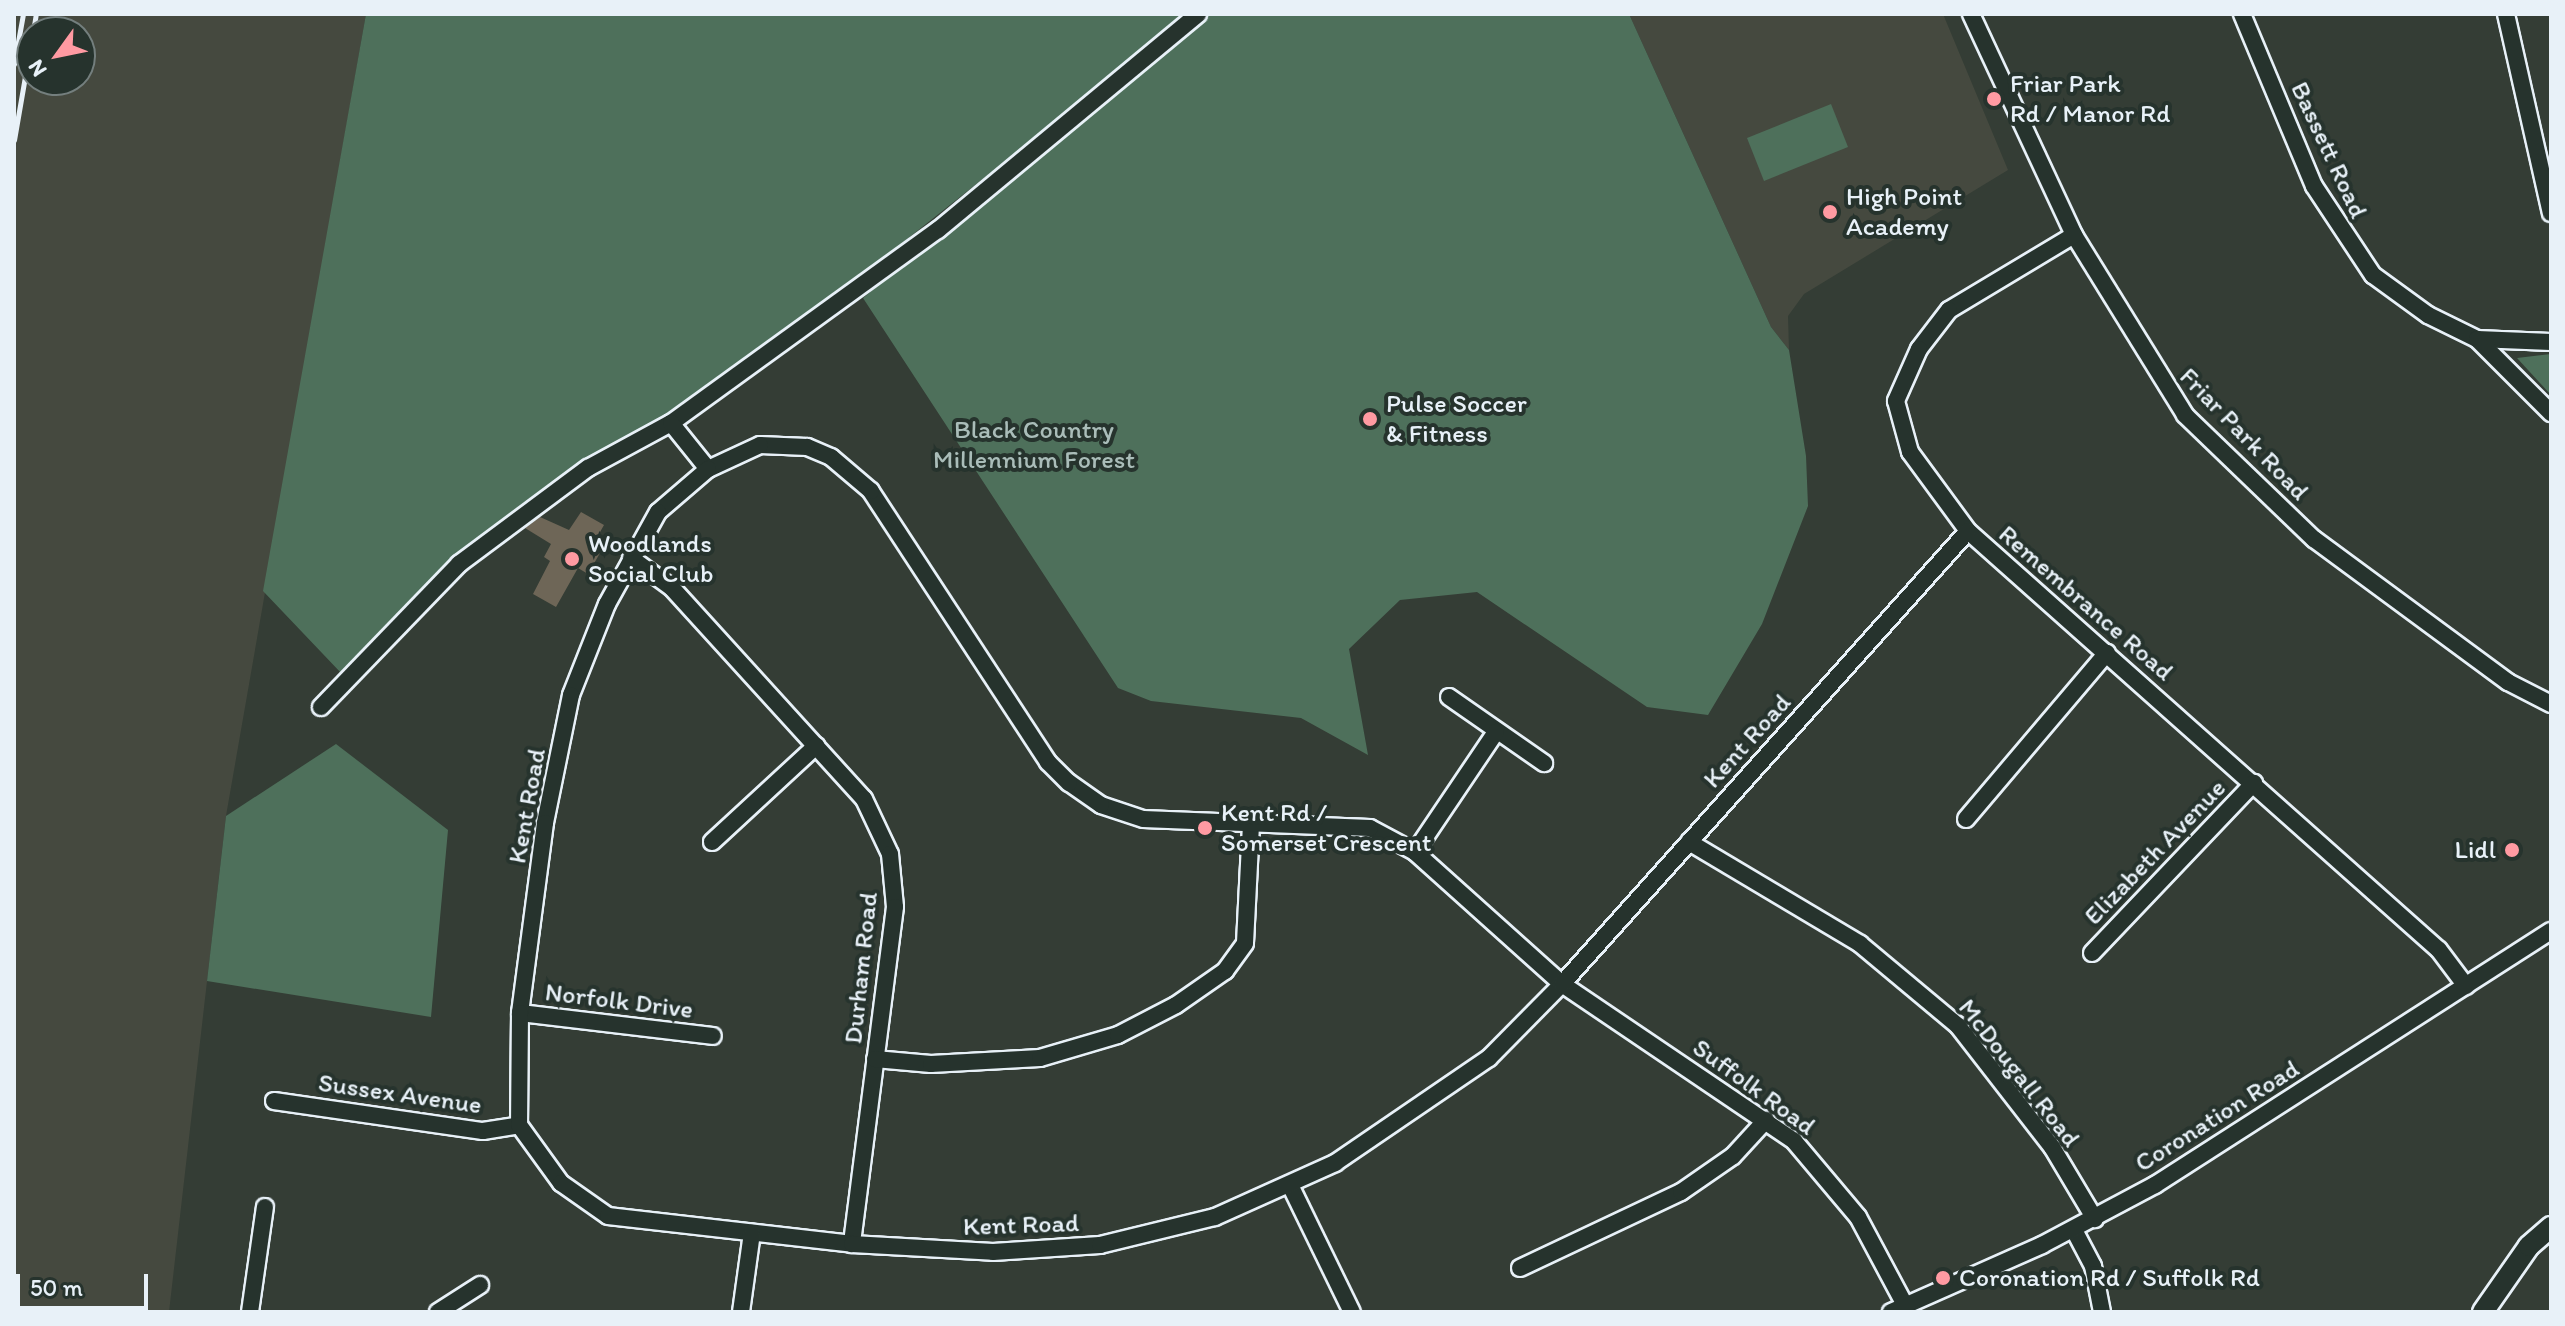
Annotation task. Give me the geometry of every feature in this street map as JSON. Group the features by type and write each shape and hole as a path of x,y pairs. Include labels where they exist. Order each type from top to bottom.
{"street":[{"path":"321,707 459,564 554,490 671,423 938,230 1198,14"},
{"name":"Friar Park Road","path":"1971,14 2074,235 2153,371 2252,484 2314,539 2508,682 2551,704"},
{"name":"Bassett Road","path":"2242,14 2314,186 2360,262 2428,315 2477,339 2551,413"},
{"path":"2506,14 2551,213"},
{"name":"Remembrance Road","path":"2074,235 1949,310 1905,374 1896,401 1910,452 1968,531 2439,950 2466,986"},
{"name":"Bassett Road","path":"2477,339 2551,342"},
{"path":"671,423 708,469"},
{"name":"Kent Road","path":"1562,984 1415,852 1370,828 1143,819 1101,805 1069,783 1048,762 886,511 831,457 785,443 760,445 708,469 658,512 631,558 571,695 545,823 520,1013 519,1125 561,1183 608,1216 852,1244 979,1252 1100,1245 1215,1217 1290,1185 1384,1134 1460,1081 1562,984 1968,531"},
{"name":"Durham Road","path":"631,558 672,588 864,799 890,854 895,907 852,1244"},
{"path":"1966,819 2107,653"},
{"path":"1449,697 1544,763"},
{"path":"1415,852 1496,732"},
{"path":"712,842 816,746"},
{"name":"Elizabeth Avenue","path":"2092,953 2254,783"},
{"path":"875,1059 931,1064 1040,1058 1118,1035 1176,1005 1225,971 1245,943 1251,824"},
{"name":"McDougall Road","path":"1689,842 1860,944 1958,1026 2052,1147 2095,1219"},
{"name":"Coronation Road","path":"1898,1309 2095,1219 2551,931"},
{"name":"Suffolk Road","path":"1562,984 1766,1120 1841,1193 1898,1309"},
{"name":"Norfolk Drive","path":"520,1013 713,1036"},
{"name":"Sussex Avenue","path":"274,1101 483,1131 519,1125"},
{"path":"1520,1268 1681,1192 1733,1156 1766,1120"},
{"path":"1290,1185 1352,1312"},
{"path":"250,1312 265,1207"},
{"path":"2483,1312 2520,1257 2551,1227"},
{"path":"2074,1230 2093,1266 2102,1312"},
{"path":"741,1312 752,1233"},
{"path":"438,1312 480,1285"}],"shaded area":[{"path":"14,14 366,14 226,816 169,1312 14,1312"},
{"name":"High Point Academy","path":"1629,14 1943,14 2008,170 1804,294 1788,316 1789,350 1771,327"}],"green space":[{"path":"366,14 1191,14 844,289 667,415 523,503 448,563 342,674 263,591"},
{"name":"Pulse Soccer & Fitness","path":"1204,14 1629,14 1771,327 1789,350 1806,456 1808,506 1762,624 1708,715 1647,707 1477,592 1400,600 1349,649 1368,755 1301,718 1151,701 1118,688 863,298"},
{"path":"1831,104 1848,147 1764,181 1747,138"},
{"path":"2551,354 2551,395 2517,358"},
{"path":"336,744 448,830 431,1017 207,981 226,816"}],"building":[{"name":"Woodlands Social Club","path":"581,512 604,525 595,541 604,546 588,574 578,568 556,607 533,594 550,561 544,557 551,544 525,528 540,517 569,530"}],"railway":[{"path":"14,64 23,14"},
{"path":"14,140 22,96"}],"place":[{"name":"Friar Park Rd / Manor Rd","path":"1994,99"},
{"name":"High Point Academy","path":"1830,212"},
{"name":"Pulse Soccer & Fitness","path":"1370,419"},
{"name":"Woodlands Social Club","path":"572,559"},
{"name":"Kent Rd / Somerset Crescent","path":"1205,828"},
{"name":"Lidl","path":"2512,850"},
{"name":"Coronation Rd / Suffolk Rd","path":"1943,1278"}],"park label":[{"name":"Black Country Millennium Forest","path":"1034,445"}]}
